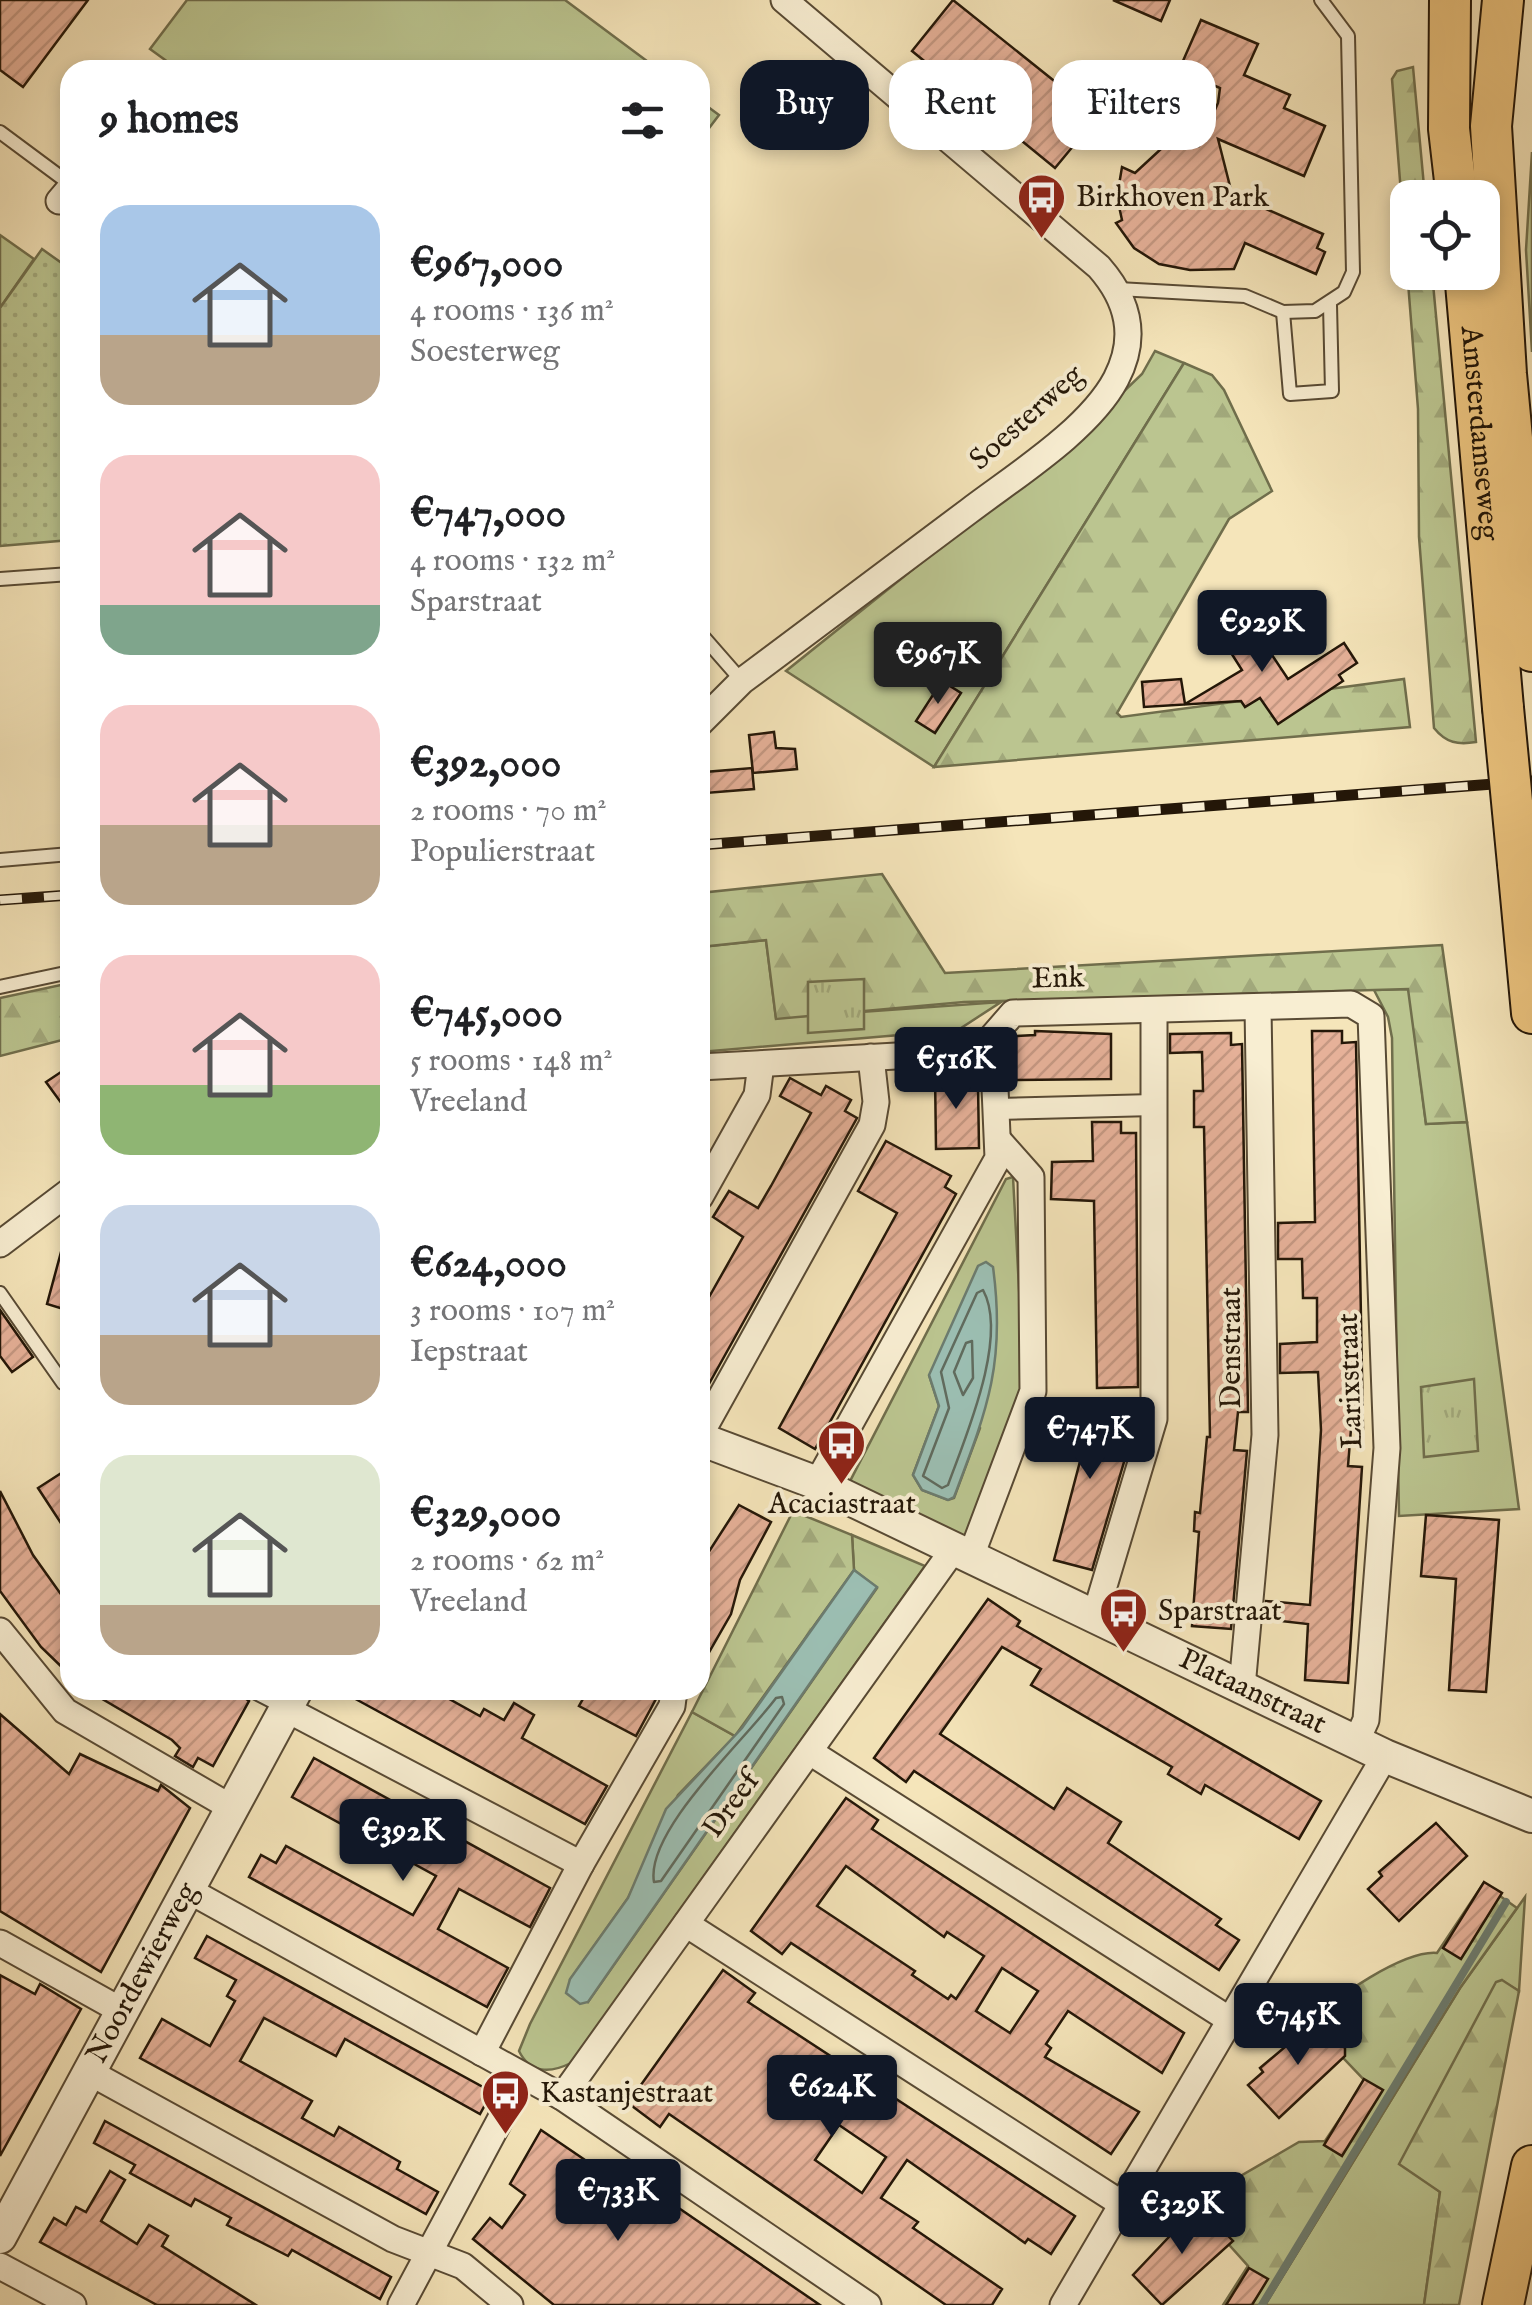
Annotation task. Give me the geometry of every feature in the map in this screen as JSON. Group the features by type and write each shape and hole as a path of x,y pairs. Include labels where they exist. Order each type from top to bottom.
{"main road":[{"path":"1450,0 1448,129 1454,180"},
{"name":"Amsterdamseweg","path":"1503,0 1491,126 1506,374 1532,652"},
{"name":"Amsterdamseweg","path":"1467,290 1532,1013"},
{"path":"1503,2305 1532,2166"}],"street":[{"path":"784,0 1099,267 1118,289"},
{"name":"Soesterweg","path":"710,713 742,681 1038,459 1102,401 1116,378 1128,338 1127,308 1118,289"},
{"name":"Enk","path":"710,1067 968,1052 986,1044 1013,1013 1351,1004 1371,1016"},
{"name":"Denstraat","path":"1242,1687 1265,1434 1258,1008"},
{"path":"1095,1616 1154,1419 1154,1010"},
{"name":"Larixstraat","path":"1063,2305 1230,2020 1371,1749 1366,1720 1387,1448 1371,1016"},
{"path":"817,1483 998,1158 994,1065 986,1044"},
{"path":"710,1419 872,1124 876,1102 870,1058"},
{"path":"710,1179 757,1095 761,1064"},
{"path":"996,1109 1154,1105"},
{"name":"Dreef","path":"562,2096 810,1752 962,1553 1033,1391 1031,1176 999,1141"},
{"path":"0,1244 60,1204"},
{"name":"Plataanstraat","path":"710,1441 817,1483 1371,1749 1532,1816"},
{"path":"0,1630 65,1711 232,1808"},
{"path":"291,1700 582,1864"},
{"name":"Noordewierweg","path":"0,2237 9,2198 89,2072 291,1700"},
{"path":"482,2052 673,1700"},
{"path":"810,1752 1230,2020"},
{"path":"188,1890 562,2096 868,2305"},
{"path":"686,1924 1122,2204"},
{"path":"0,1943 122,2011"},
{"path":"89,2072 392,2238 462,2266 510,2305"},
{"path":"401,2305 523,2077"},
{"path":"0,2266 73,2305"}],"lane":[{"path":"1118,289 1246,296 1284,312 1315,311 1330,305 1353,272 1348,36 1321,0"},
{"path":"0,132 60,186"},
{"path":"1284,312 1290,394 1332,391 1330,305"},
{"path":"0,579 60,575"},
{"path":"710,645 742,681"},
{"path":"0,860 60,855"},
{"path":"0,987 60,974"},
{"path":"0,1293 60,1381"}],"green space":[{"path":"187,0 565,0 646,60 165,60 150,49"},
{"path":"1413,67 1423,180 1400,180 1392,79 1397,71"},
{"path":"710,108 719,115 710,127"},
{"path":"1532,152 1532,352 1526,250"},
{"path":"0,235 34,259 0,308"},
{"path":"42,249 60,262 60,541 0,546 0,308"},
{"path":"1409,290 1434,290 1476,742 1470,743 1448,740 1434,728 1419,537 1418,409"},
{"path":"1155,351 1184,363 934,767 786,671 1067,446 1142,374"},
{"path":"1184,363 1212,375 1224,390 1272,491 1229,519 1117,713 1121,717 1404,679 1410,727 934,767"},
{"path":"882,874 945,973 1442,945 1467,1122 1426,1124 1408,989 964,1002 776,1019 766,940 710,946 710,892"},
{"path":"766,940 776,1018 1001,1002 958,1030 710,1051 710,946"},
{"path":"864,979 864,1029 808,1033 808,982"},
{"path":"60,985 60,1041 0,1056 0,998"},
{"path":"1409,989 1426,1124 1467,1122 1519,1509 1399,1516 1392,1038 1388,1017 1374,990"},
{"path":"1013,1177 1024,1381 966,1542 846,1489 1006,1179","holes":["929,1375 980,1428 954,1498 948,1500 922,1490 913,1475 939,1406"]},
{"path":"1474,1379 1478,1451 1424,1457 1421,1387"},
{"path":"793,1511 852,1535 854,1570 735,1736 692,1712 698,1700 710,1700 710,1676"},
{"path":"852,1535 925,1566 571,2063 549,2070 535,2068 519,2051 530,2024 692,1712 735,1736 678,1795 628,1898 570,1980 588,2002 877,1588 854,1570"},
{"path":"1483,1884 1517,1908 1460,1988 1265,2305 1223,2305 1248,2266 1196,2208 1225,2185 1299,2142 1325,2141 1365,2081 1309,2022 1389,1967 1437,1953"},
{"path":"1525,1897 1519,1991 1502,1981 1424,2179 1440,2192 1424,2305 1265,2305 1460,1988"},
{"path":"1502,1980 1519,1991 1459,2305 1424,2305 1440,2192 1399,2164 1496,1982"}],"water":[{"path":"986,1262 993,1267 996,1301 991,1385 954,1497 948,1500 922,1490 913,1475 939,1406 929,1375 978,1266"},
{"path":"854,1570 877,1587 588,2002 580,2004 566,1993 570,1979 628,1898 666,1809 742,1728"}],"building":[{"path":"0,0 88,0 23,87 0,70"},
{"path":"953,0 1028,60 923,60 912,51"},
{"path":"1113,0 1170,0 1161,21"},
{"path":"1201,20 1258,44 1244,75 1290,95 1284,108 1325,126 1304,176 1218,139 1232,194 1323,234 1317,248 1325,252 1316,274 1245,243 1234,269 1190,270 1159,264 1134,248 1116,223 1122,220 1117,197 1122,167 1135,173 1160,150 1216,150 1220,88 1216,86 1216,60 1183,60"},
{"path":"1032,63 1052,79 1052,150 1070,150 1055,168 1032,149"},
{"path":"1278,606 1293,629 1266,646 1288,679 1344,643 1357,663 1339,675 1343,681 1278,724 1260,698 1245,707 1241,701 1144,707 1142,682 1181,679 1185,704 1242,670 1228,648 1255,630 1251,623"},
{"path":"942,681 961,693 935,733 916,721"},
{"path":"774,732 776,748 795,749 797,769 753,773 749,735"},
{"path":"752,768 754,789 710,793 710,772"},
{"path":"1035,1031 1111,1034 1111,1079 1016,1080 1016,1036 1035,1035"},
{"path":"1312,1031 1342,1031 1342,1043 1356,1042 1363,1429 1351,1429 1348,1466 1362,1467 1348,1683 1305,1680 1308,1624 1264,1619 1266,1601 1310,1605 1321,1430 1318,1372 1280,1373 1280,1344 1317,1342 1317,1298 1303,1298 1302,1259 1278,1259 1278,1223 1315,1222"},
{"path":"1231,1033 1231,1045 1242,1044 1248,1412 1238,1412 1234,1450 1247,1451 1231,1629 1192,1626 1199,1532 1194,1531 1195,1512 1200,1513 1210,1437 1204,1127 1194,1127 1194,1091 1203,1091 1202,1052 1170,1053 1170,1034"},
{"path":"964,1071 965,1084 978,1084 979,1148 936,1149 935,1072"},
{"path":"60,1073 60,1101 46,1082"},
{"path":"790,1078 821,1095 826,1086 851,1100 845,1111 857,1118 710,1382 710,1295 743,1237 713,1217 729,1191 758,1208 771,1186 811,1113 780,1096"},
{"path":"1092,1122 1121,1122 1121,1133 1136,1133 1138,1387 1097,1388 1094,1201 1051,1199 1052,1162 1093,1161"},
{"path":"886,1141 951,1176 945,1187 956,1194 815,1449 779,1428 897,1213 858,1191"},
{"path":"60,1256 60,1308 47,1304"},
{"path":"0,1310 33,1357 12,1372 0,1356"},
{"path":"1052,1403 1121,1420 1118,1432 1132,1435 1092,1570 1054,1560 1083,1450 1073,1448 1078,1428 1047,1421"},
{"path":"60,1474 60,1522 38,1488"},
{"path":"0,1491 33,1555 60,1593 60,1665 41,1647 0,1591"},
{"path":"739,1505 771,1522 740,1580 731,1614 710,1651 710,1550"},
{"path":"1426,1515 1499,1520 1486,1692 1449,1690 1456,1579 1421,1576"},
{"path":"988,1599 1020,1621 1017,1626 1321,1801 1299,1839 1205,1785 1201,1794 1168,1774 1172,1767 1031,1685 1041,1669 1002,1647 940,1734 1054,1809 1067,1788 1121,1822 1108,1843 1221,1919 1216,1925 1239,1940 1219,1970 914,1771 906,1782 874,1758"},
{"path":"104,1700 249,1701 213,1766 198,1758 193,1767 175,1756 180,1748"},
{"path":"357,1700 451,1700 480,1716 484,1709 504,1720 514,1703 534,1715 522,1738 607,1786 585,1824"},
{"path":"582,1700 655,1700 636,1736 579,1706"},
{"path":"0,1714 69,1774 80,1754 158,1791 161,1785 190,1808 101,1972 0,1911"},
{"path":"314,1758 550,1888 530,1927 459,1889 438,1929 508,1968 487,2007 249,1877 261,1855 276,1863 286,1846 413,1915 436,1876 292,1797"},
{"path":"846,1798 878,1820 872,1829 1184,2033 1162,2073 1068,2011 1046,2044 1051,2048 1045,2057 1139,2112 1111,2154 791,1943 782,1954 751,1931","holes":["846,1866 944,1937 947,1932 984,1956 956,1999 951,1995 948,1999 912,1975 915,1971 817,1906","1002,1968 1038,1991 1010,2033 976,2011"]},
{"path":"1436,1823 1467,1856 1399,1921 1368,1889 1382,1876 1379,1872"},
{"path":"1484,1882 1502,1893 1461,1959 1443,1948"},
{"path":"207,1936 492,2092 480,2114 345,2039 336,2056 264,2018 240,2061 312,2101 302,2118 334,2136 339,2127 400,2162 397,2169 438,2192 426,2214 140,2058 162,2019 210,2046 235,2001 227,1996 236,1980 195,1958"},
{"path":"723,1970 755,1993 748,2002 1075,2216 1051,2254 1028,2239 1025,2243 907,2160 881,2198 918,2222 913,2228 1002,2289 992,2305 946,2305 669,2114 660,2127 628,2103","holes":["839,2125 886,2157 862,2193 815,2160"]},
{"path":"0,1975 35,1994 40,1984 81,2009 0,2156"},
{"path":"1317,2020 1345,2048 1345,2056 1279,2118 1248,2085 1263,2072 1260,2068"},
{"path":"1364,2079 1383,2090 1342,2156 1324,2145"},
{"path":"105,2121 391,2277 380,2299 292,2250 288,2256 227,2225 231,2218 195,2199 191,2206 130,2173 135,2165 94,2143"},
{"path":"541,2130 660,2211 667,2200 820,2305 554,2305 473,2239 490,2218 502,2228 525,2195 510,2184"},
{"path":"110,2171 125,2180 101,2221 137,2244 149,2225 168,2236 162,2246 256,2305 157,2305 40,2242 54,2218 66,2225 76,2207 86,2212"},
{"path":"1202,2209 1233,2241 1162,2305 1133,2275 1185,2220 1188,2223"},
{"path":"1249,2268 1268,2279 1252,2305 1226,2305"}],"waterway":[{"path":"1262,2305 1506,1902"}],"railway":[{"path":"710,844 1532,781"},
{"path":"0,900 60,896"}],"place":[{"name":"Birkhoven Park","path":"1041,240"},
{"name":"Acaciastraat","path":"842,1486"},
{"name":"Sparstraat","path":"1123,1654"},
{"name":"Kastanjestraat","path":"505,2136"}]}
